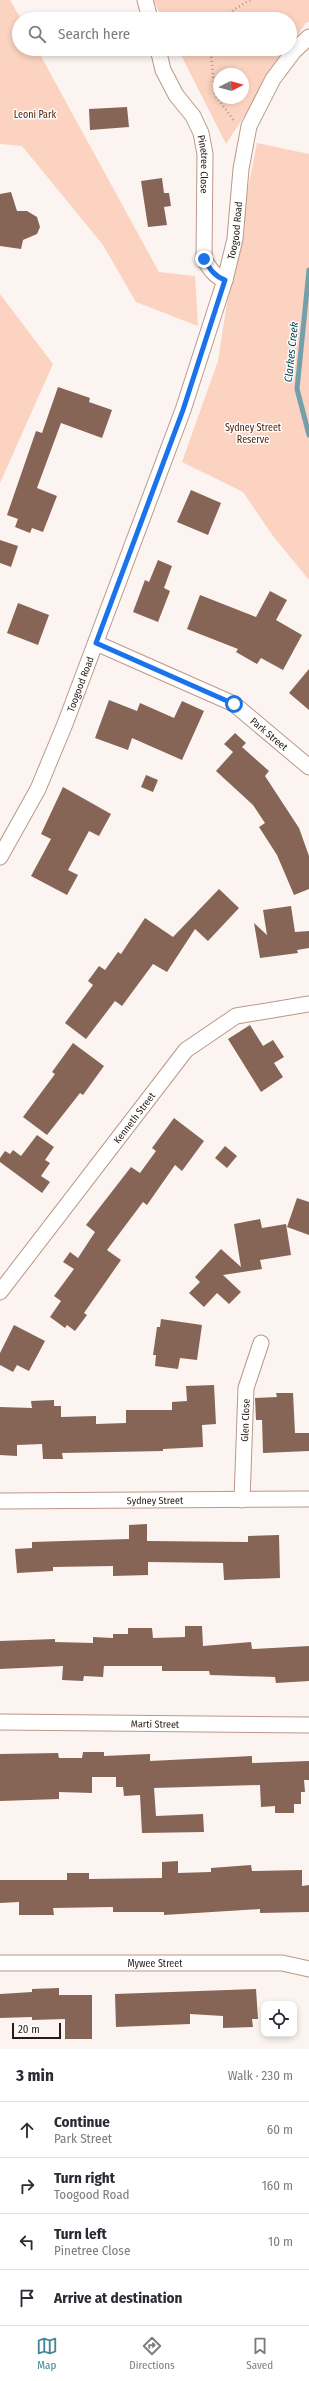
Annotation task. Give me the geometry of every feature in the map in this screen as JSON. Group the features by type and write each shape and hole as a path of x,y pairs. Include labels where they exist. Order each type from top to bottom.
{"street":[{"path":"145,0 148,12"},
{"name":"Toogood Road","path":"297,48 309,37"},
{"name":"Pinetree Close","path":"160,56 163,70 176,95 193,116 201,134 205,154 204,259 210,270 217,277 225,280"},
{"name":"Toogood Road","path":"0,857 38,789 96,643 183,410 225,280 235,239 245,135 273,78 290,56"},
{"name":"Park Street","path":"96,643 234,704 309,767"},
{"name":"Kenneth Street","path":"0,1292 186,1050 236,1016 309,1004"},
{"name":"Glen Close","path":"242,1500 246,1388 261,1343"},
{"name":"Sydney Street","path":"0,1501 309,1500"},
{"name":"Marti Street","path":"0,1722 309,1725"},
{"name":"Mywee Street","path":"0,1963 282,1963 309,1969"}],"path":[{"path":"233,12 233,10 250,0"},
{"path":"211,56 215,95 245,135"}],"green space":[{"name":"Leoni Park","path":"0,0 10,0 17,12 12,12 12,56 41,56 159,272 195,276 198,326 136,302 103,245 22,146 0,144"},
{"path":"153,0 309,0 309,22 306,23 297,36 297,12 159,12"},
{"path":"182,56 283,56 226,144"},
{"name":"Sydney Street Reserve","path":"257,143 309,154 309,580 273,536 243,492 182,462 218,361 232,270"},
{"path":"0,294 53,364 0,483"}],"building":[{"path":"127,107 129,127 90,130 89,109"},
{"path":"162,178 164,193 169,193 171,206 164,207 167,225 148,227 141,181"},
{"path":"11,192 17,211 27,211 37,217 40,227 37,234 23,240 21,249 0,246 0,194"},
{"path":"58,387 90,398 89,402 112,410 102,438 61,423 37,488 57,496 43,532 32,528 30,533 15,527 18,519 7,515 36,431 42,433"},
{"path":"191,490 221,503 208,535 177,522"},
{"path":"0,540 18,546 11,567 0,563"},
{"path":"158,560 172,566 164,588 170,591 158,622 133,612 145,580 149,582"},
{"path":"270,591 287,600 276,620 302,635 283,670 261,658 257,664 236,652 238,649 187,629 200,595 256,617"},
{"path":"18,603 49,615 38,645 7,633"},
{"path":"309,669 309,710 289,693"},
{"path":"109,700 137,711 140,703 174,718 182,701 204,711 182,760 132,738 128,750 95,738"},
{"path":"235,733 246,743 242,747 269,771 265,776 299,828 309,856 309,889 294,895 277,855 259,827 265,823 253,805 216,771 233,752 224,744"},
{"path":"146,775 158,780 153,792 141,787"},
{"path":"63,787 111,814 99,836 89,831 68,870 78,875 67,895 31,876 51,839 41,834"},
{"path":"219,889 239,908 208,941 195,929 167,972 153,964 122,1006 115,1001 86,1039 65,1023 93,985 88,981 99,966 105,970 118,952 121,954 145,918 173,937"},
{"path":"291,906 295,932 309,931 309,948 297,950 298,953 260,958 254,923 267,935 263,910"},
{"path":"250,1025 263,1046 273,1040 284,1057 274,1063 283,1077 261,1092 228,1039"},
{"path":"73,1043 104,1066 83,1095 80,1093 47,1135 23,1117 55,1074 52,1072"},
{"path":"174,1118 204,1141 182,1171 175,1165 147,1205 143,1202 107,1250 121,1260 84,1313 87,1315 75,1331 67,1325 65,1328 50,1317 61,1301 54,1296 74,1269 63,1262 70,1252 78,1258 95,1232 86,1225 131,1167 140,1173 156,1151 152,1148"},
{"path":"37,1135 54,1147 45,1160 50,1163 41,1176 50,1182 42,1193 0,1162 0,1158 5,1151 10,1154 13,1150 21,1156"},
{"path":"225,1146 237,1156 227,1168 215,1158"},
{"path":"297,1198 309,1202 309,1235 287,1227"},
{"path":"260,1219 262,1228 286,1224 291,1255 260,1260 262,1269 223,1275 241,1292 229,1304 217,1293 204,1307 189,1293 200,1282 195,1277 221,1249 241,1267 234,1224"},
{"path":"161,1319 202,1325 197,1360 180,1358 178,1369 155,1366 156,1355 153,1355 157,1327 160,1327"},
{"path":"14,1325 45,1341 29,1371 17,1365 13,1372 0,1365 0,1353"},
{"path":"214,1385 216,1424 202,1425 203,1447 163,1449 163,1451 62,1453 63,1459 43,1459 42,1444 17,1445 17,1456 0,1455 0,1407 32,1408 31,1401 54,1400 54,1406 61,1406 61,1417 96,1416 96,1424 126,1423 126,1410 172,1410 172,1402 187,1401 186,1386"},
{"path":"276,1393 293,1393 295,1433 309,1433 309,1451 263,1453 262,1420 256,1420 255,1398 277,1397"},
{"path":"147,1524 147,1541 248,1542 248,1536 279,1535 280,1578 224,1580 223,1563 148,1562 148,1575 113,1576 113,1566 53,1567 53,1571 17,1573 15,1549 32,1548 32,1542 129,1539 129,1525"},
{"path":"185,1626 202,1626 203,1646 251,1642 252,1649 309,1646 309,1681 276,1683 275,1677 210,1675 209,1671 162,1671 162,1666 104,1666 103,1677 84,1676 83,1681 62,1680 63,1666 0,1669 0,1641 55,1639 55,1642 93,1643 93,1637 113,1638 113,1634 128,1634 128,1628 152,1628 153,1638 185,1637"},
{"path":"83,1752 104,1752 104,1756 150,1754 150,1761 252,1756 252,1763 309,1761 309,1780 304,1780 305,1792 301,1792 301,1804 294,1804 294,1813 275,1813 275,1806 261,1807 260,1785 154,1788 156,1816 203,1814 204,1832 142,1833 140,1795 124,1796 123,1787 116,1787 116,1777 92,1777 92,1793 59,1792 59,1799 0,1801 0,1754 58,1753 59,1758 82,1758"},
{"path":"178,1861 178,1873 211,1872 211,1868 251,1865 252,1871 302,1870 302,1886 309,1885 309,1912 260,1913 260,1909 164,1915 164,1912 113,1912 113,1907 53,1908 54,1915 19,1915 19,1902 0,1903 0,1880 67,1880 67,1873 89,1873 89,1879 162,1878 162,1862"},
{"path":"59,1988 59,1995 92,1995 92,2039 65,2039 65,2019 32,2020 32,2017 0,2018 0,1994 32,1992 32,1989"},
{"path":"256,1989 258,2019 252,2019 253,2027 223,2028 223,2016 190,2014 190,2024 116,2027 115,1994"}],"waterway":[{"name":"Clarkes Creek","path":"309,270 297,389 309,435"}],"route":[{"path":"204,259 210,270 217,277 225,280 183,410 96,643 234,704"}]}
